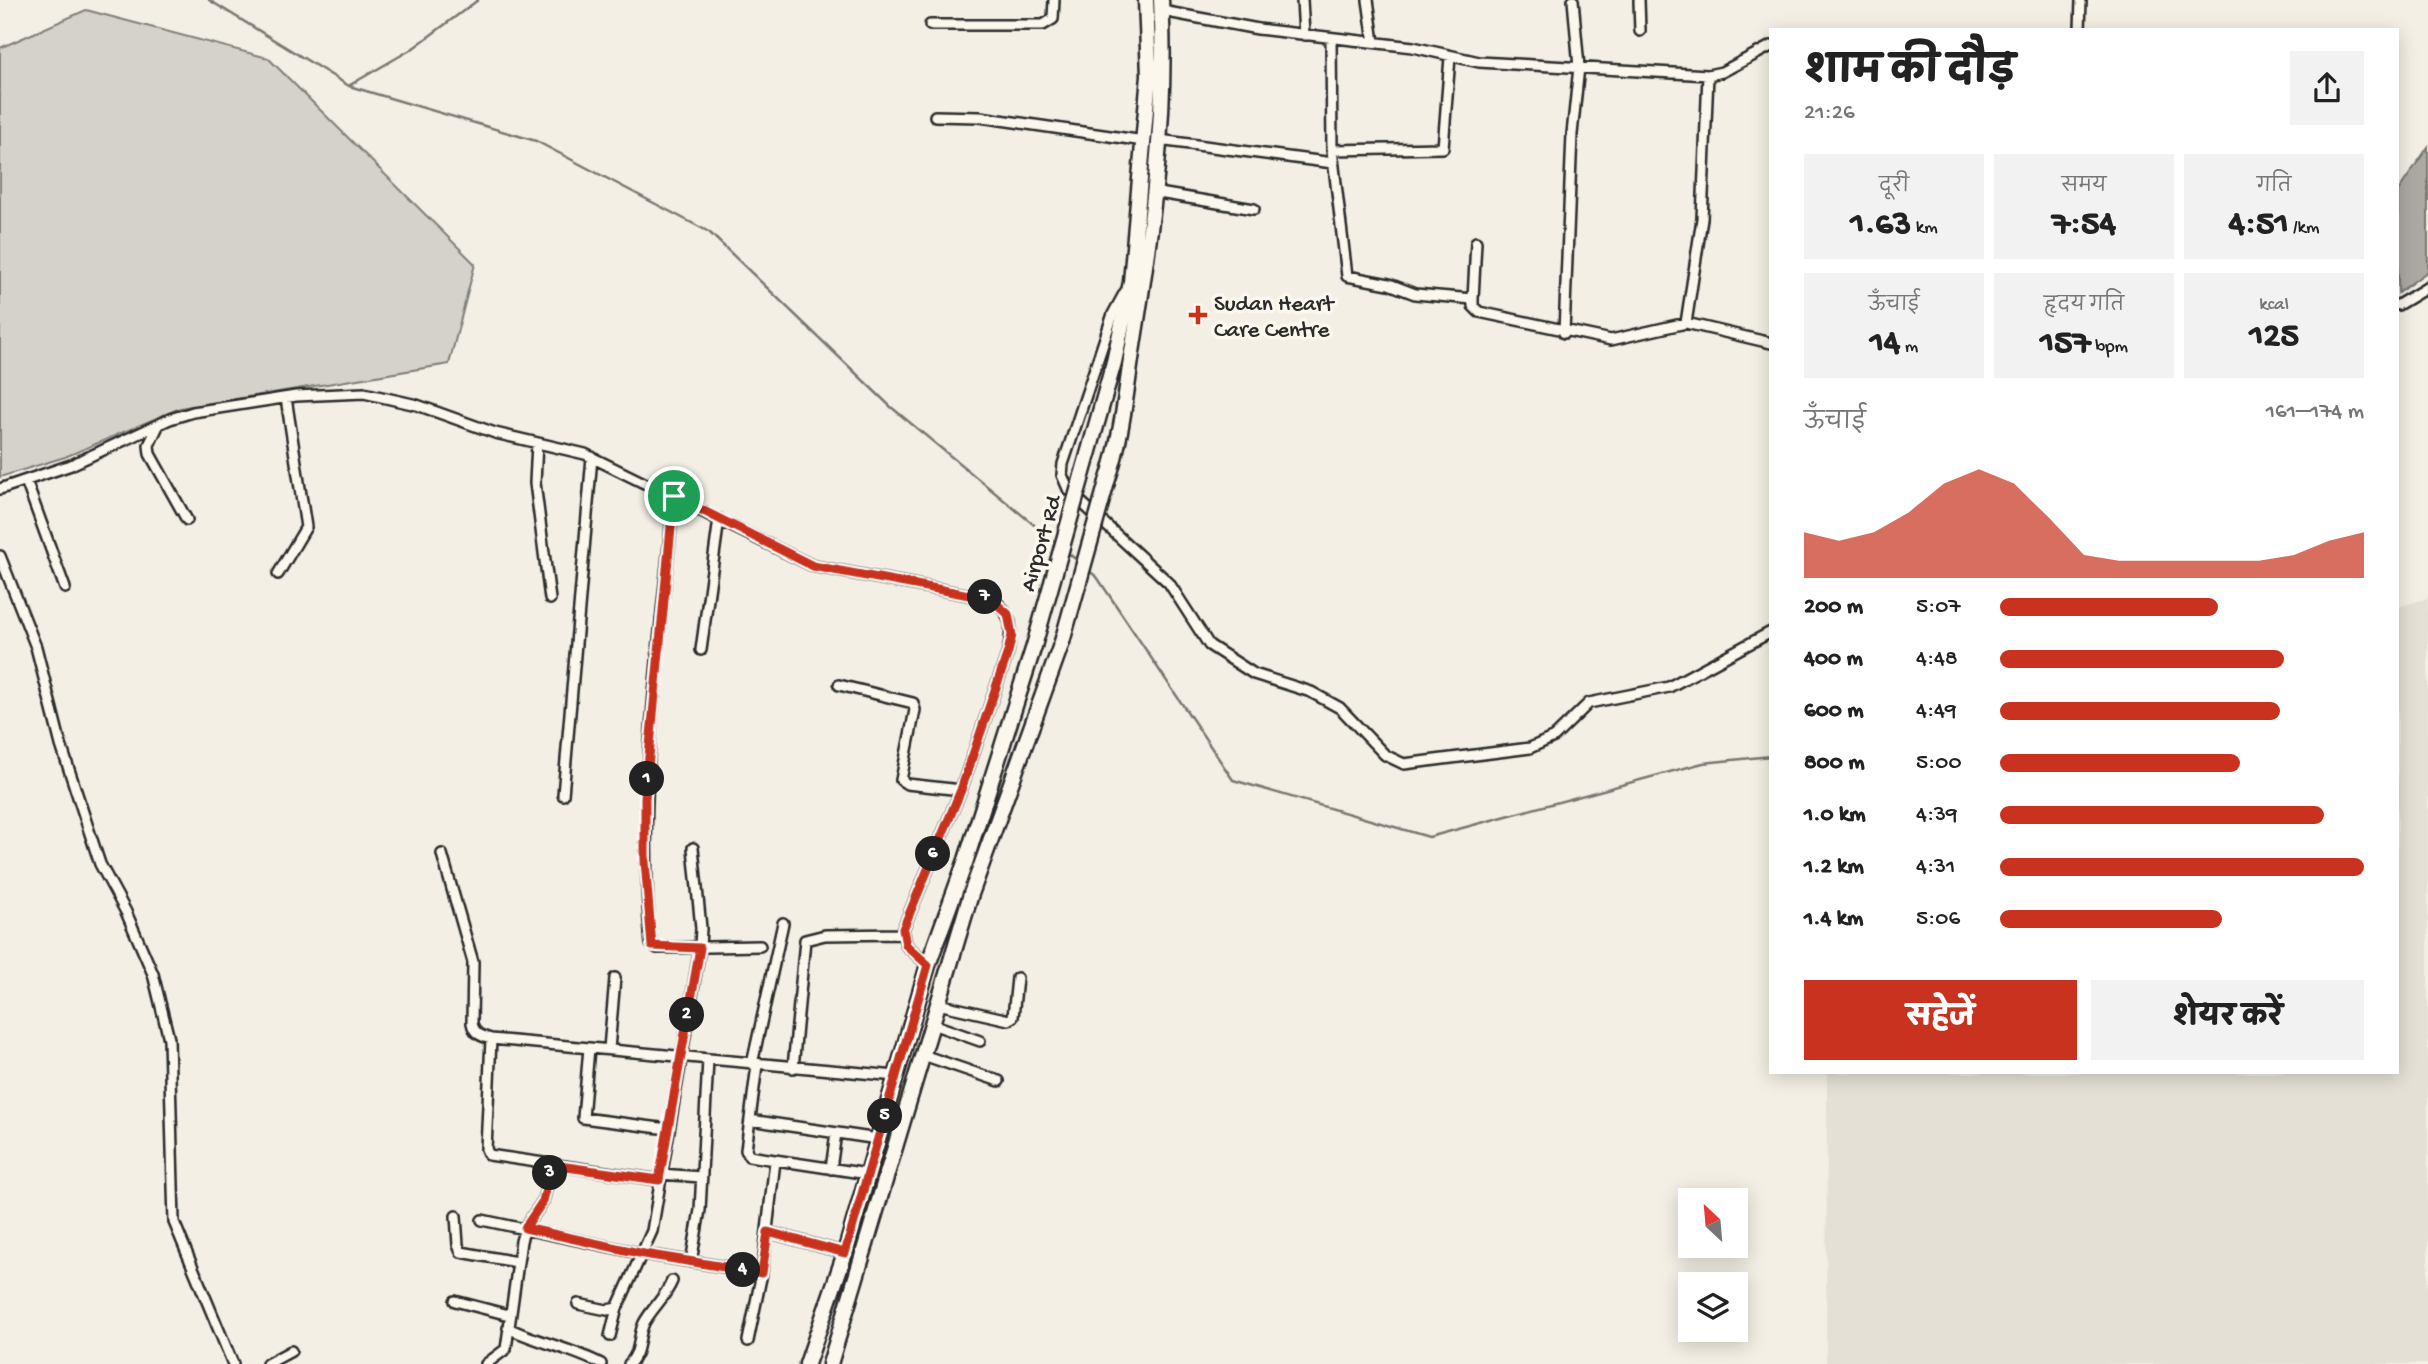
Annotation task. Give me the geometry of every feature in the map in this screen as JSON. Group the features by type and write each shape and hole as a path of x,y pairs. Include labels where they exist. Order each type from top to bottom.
{"main road":[{"name":"Airport Rd","path":"807,1364 845,1253 928,965 966,860 1034,646 1114,362 1130,285 1152,141 1146,0"},
{"path":"830,1364 971,894 1062,642 1116,457 1153,192 1152,141 1161,6"}],"street":[{"path":"930,25 1043,25 1053,19 1054,0"},
{"path":"1302,0 1304,35"},
{"path":"1368,0 1374,42"},
{"path":"1564,333 1572,134 1579,67 1573,0"},
{"path":"1639,0 1640,31"},
{"path":"2080,28 2081,0"},
{"path":"1161,6 1304,35 1413,47 1450,57 1500,64 1709,75 1722,72 1769,47"},
{"path":"1331,39 1332,150 1347,275 1382,282 1415,294 1473,299"},
{"path":"1332,150 1443,148 1446,143 1450,57"},
{"path":"1686,323 1702,219 1709,75"},
{"path":"935,116 980,117 1333,163"},
{"path":"1153,192 1254,209"},
{"path":"1476,242 1473,306 1479,312 1564,333 1611,341 1686,323 1769,343"},
{"path":"1130,285 1109,324 1063,464 1064,483 1069,491 1169,583 1209,645 1254,674 1311,692 1340,708 1392,759 1415,765 1530,748 1554,737 1589,703 1670,687 1769,633"},
{"path":"2399,304 2428,287"},
{"path":"0,489 71,465 159,424 216,407 344,392 384,396 417,405 466,425 592,457 813,566 983,597 1002,606 1011,624 1010,643 961,790 917,890 902,934 908,948 928,965"},
{"path":"278,574 306,527 286,398"},
{"path":"159,424 149,445 150,454 187,520"},
{"path":"537,443 535,483 550,599"},
{"path":"563,795 592,457"},
{"path":"26,481 65,588"},
{"path":"674,496 645,798 645,861 652,946 760,946"},
{"path":"701,650 719,519"},
{"path":"0,556 36,647 61,745 100,864 126,912 153,974 170,1051 174,1222 233,1364"},
{"path":"839,685 913,703 915,710 901,780 907,784 961,790"},
{"path":"611,1336 617,1308 644,1254 652,1231 700,948 693,849"},
{"path":"442,854 473,962 472,1028 477,1034 491,1040 897,1076"},
{"path":"783,923 755,1065 748,1155 868,1174"},
{"path":"793,1068 805,940 825,935 902,934"},
{"path":"608,1049 615,978"},
{"path":"938,1003 1009,1020 1013,1017 1017,978"},
{"path":"932,1024 980,1041"},
{"path":"491,1040 487,1154 552,1165 660,1177 702,1177"},
{"path":"589,1048 583,1118 668,1129"},
{"path":"923,1055 999,1081"},
{"path":"691,1262 697,1236 702,1177 708,1060"},
{"path":"750,1120 878,1139"},
{"path":"831,1169 836,1133"},
{"path":"748,1341 762,1273 775,1161"},
{"path":"486,1364 505,1351 517,1262 525,1228 543,1201 552,1165"},
{"path":"457,1216 461,1252 517,1262"},
{"path":"482,1220 644,1254 762,1273"},
{"path":"768,1232 845,1253"},
{"path":"629,1364 640,1346 643,1326 662,1301 672,1281"},
{"path":"455,1301 509,1314"},
{"path":"578,1304 607,1310 617,1308"},
{"path":"508,1328 538,1342 570,1348 601,1364"},
{"path":"267,1364 291,1351"}],"shaded area":[{"path":"86,10 268,58 475,264 449,364 180,408 65,457 0,477 0,48"},
{"path":"2428,147 2428,271 2399,292 2399,190"},
{"path":"2428,598 2428,1364 1826,1364 1827,1074 2399,1074 2399,607"}],"waterway":[{"path":"209,0 349,86 536,141 709,232 891,407 1056,543"},
{"path":"350,85 412,49 478,0"},
{"path":"1067,552 1080,563"},
{"path":"1088,570 1097,577 1233,780 1429,837 1703,763 1769,756"}],"place":[{"name":"Sudan Heart Care Centre","path":"1198,315"}],"route":[{"path":"674,496 813,566 991,599 1002,606 1011,624 1012,635 1008,652 961,790 903,929 903,938 908,948 928,965 845,1253 768,1232 762,1273 644,1254 525,1228 543,1201 552,1165 659,1180 700,948 652,946 644,846 645,798 674,496"}]}
